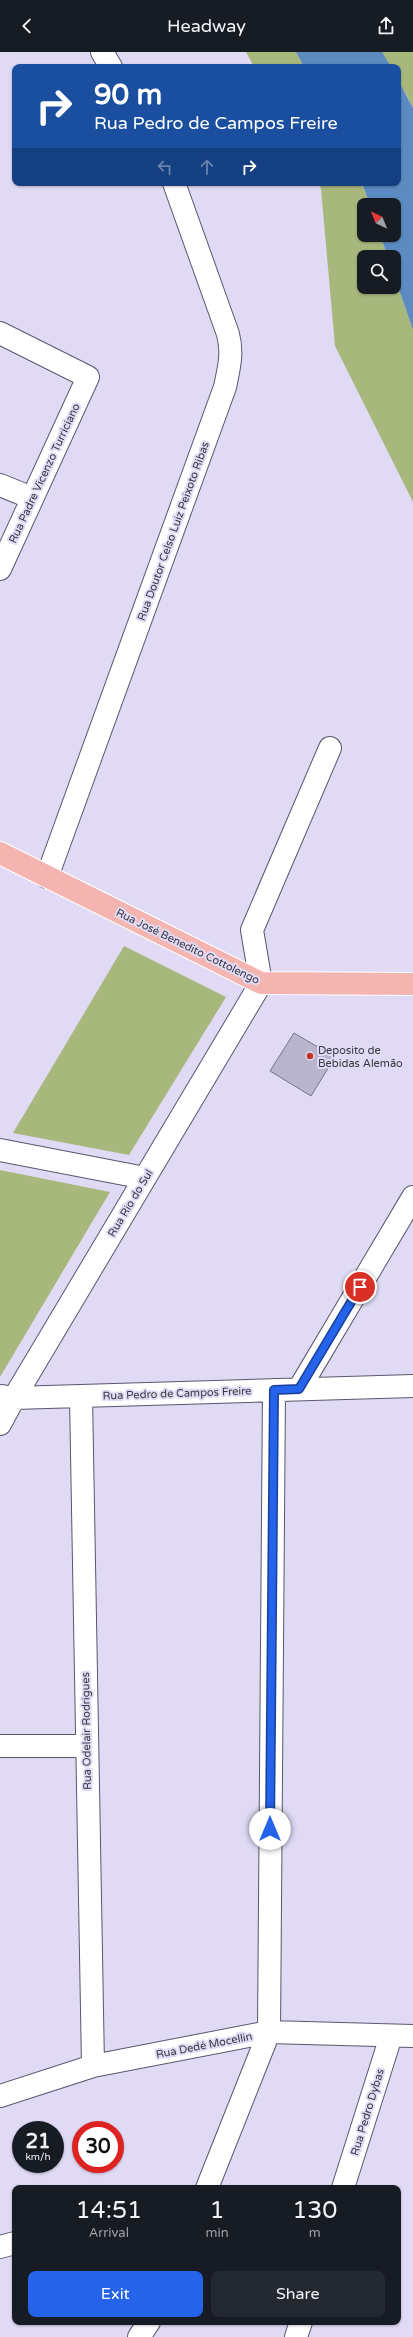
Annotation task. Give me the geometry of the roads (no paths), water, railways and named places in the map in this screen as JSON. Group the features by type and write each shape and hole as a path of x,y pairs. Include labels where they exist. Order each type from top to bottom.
{"main road":[{"name":"Rua José Benedito Cottolengo","path":"0,853 261,983 413,984"}],"street":[{"path":"102,52 109,64"},
{"name":"Rua Doutor Celso Luiz Peixoto Ribas","path":"47,877 225,387 230,364 232,348 228,334 175,186"},
{"name":"Rua Padre Vicenzo Turriciano","path":"0,333 88,377 0,569"},
{"path":"0,485 32,498"},
{"path":"261,983 252,930 330,748"},
{"name":"Rua Rio do Sul","path":"0,1424 7,1397 145,1178 261,983"},
{"path":"0,1150 145,1178"},
{"path":"299,1389 413,1197"},
{"name":"Rua Pedro de Campos Freire","path":"7,1397 413,1386"},
{"path":"208,2185 269,2032 274,1390"},
{"name":"Rua Odelair Rodrigues","path":"81,1396 86,1746 93,2066"},
{"path":"0,1746 86,1746"},
{"name":"Rua Dedé Mocellin","path":"0,2096 93,2066 269,2032 413,2036"},
{"name":"Rua Pedro Dybas","path":"344,2185 391,2036"},
{"path":"0,2247 12,2243"},
{"path":"139,2337 147,2325"},
{"path":"296,2337 300,2325"}],"water":[{"path":"296,52 382,52 389,64 302,64"},
{"path":"401,86 413,108 413,330 401,294 401,250 385,250 383,242 401,242 401,198 367,198 363,186 401,186"}],"place":[{"name":"Deposito de Bebidas Alemão","path":"310,1056"}]}
